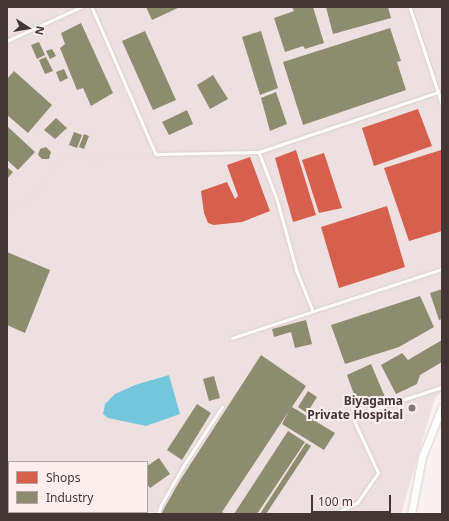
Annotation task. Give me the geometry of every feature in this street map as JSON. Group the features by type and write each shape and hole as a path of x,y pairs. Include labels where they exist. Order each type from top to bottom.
{"main road":[{"path":"411,514 422,457 442,407"}],"lane":[{"path":"7,41 81,7"},
{"path":"92,7 156,154 259,152 438,92"},
{"path":"410,7 442,103"},
{"path":"259,152 277,198 297,272 313,311"},
{"path":"232,338 442,269"},
{"path":"334,514 357,503 378,473 354,421 356,415 442,386"},
{"path":"158,514 160,505 222,407"}],"path":[{"path":"7,210 28,198 37,189 60,158 65,155 90,160 106,158 134,160 147,159 156,154"}],"shaded area":[{"path":"7,7 442,7 442,392 435,398 401,514 7,514"}],"water":[{"path":"169,375 180,414 146,426 108,418 103,414 105,404 115,394 135,385"}],"building: Shops":[{"path":"418,109 432,146 374,166 362,128"},
{"path":"296,150 316,215 293,222 275,158"},
{"path":"441,150 442,231 409,241 384,168"},
{"path":"324,153 342,208 319,213 302,160"},
{"path":"250,157 270,211 242,222 214,225 208,223 204,213 201,191 227,182 235,199 238,196 227,165"},
{"path":"387,206 405,267 339,288 321,227"}],"building: Industry":[{"path":"146,7 180,7 152,20"},
{"path":"292,7 313,7 324,43 305,49 303,46 285,52 274,18 294,11"},
{"path":"326,7 388,7 391,18 333,34"},
{"path":"81,23 113,93 91,106 83,88 77,90 60,48 65,44 61,33"},
{"path":"390,28 401,61 397,62 406,90 303,125 283,62"},
{"path":"145,31 176,100 153,110 122,41"},
{"path":"261,31 278,88 260,95 242,37"},
{"path":"39,42 45,55 37,59 31,45"},
{"path":"52,49 56,56 50,59 46,51"},
{"path":"46,57 53,71 45,74 39,60"},
{"path":"64,69 68,78 60,82 56,72"},
{"path":"14,71 52,105 28,133 7,115 7,79"},
{"path":"213,75 228,99 210,109 197,85"},
{"path":"276,92 287,124 270,131 261,98"},
{"path":"187,110 193,124 169,135 162,122"},
{"path":"56,118 67,128 55,139 44,130"},
{"path":"7,126 35,152 18,170 7,160"},
{"path":"74,132 82,135 77,148 69,145"},
{"path":"84,134 89,136 84,149 79,147"},
{"path":"46,147 51,152 49,159 42,159 38,155 40,149"},
{"path":"7,167 13,172 7,179"},
{"path":"7,252 50,270 25,333 7,325"},
{"path":"442,289 442,319 439,320 430,293"},
{"path":"420,296 434,327 399,347 345,364 331,325"},
{"path":"306,320 312,344 295,348 291,332 274,337 272,329"},
{"path":"442,340 442,362 420,375 417,384 396,394 381,365 402,353 408,360"},
{"path":"261,355 306,386 292,407 335,433 324,450 282,424 289,411 222,512 226,514 161,514 179,482"},
{"path":"371,364 385,397 357,403 347,375"},
{"path":"214,376 220,398 209,401 203,379"},
{"path":"308,391 317,397 307,413 298,407"},
{"path":"197,404 211,413 182,460 167,450"},
{"path":"288,431 305,442 257,514 234,514"},
{"path":"306,443 311,446 266,514 260,514"},
{"path":"159,458 170,474 150,488 148,485 148,465"},
{"path":"106,513 108,514 87,514"}],"place":[{"name":"Biyagama Private Hospital","path":"412,408"}]}
